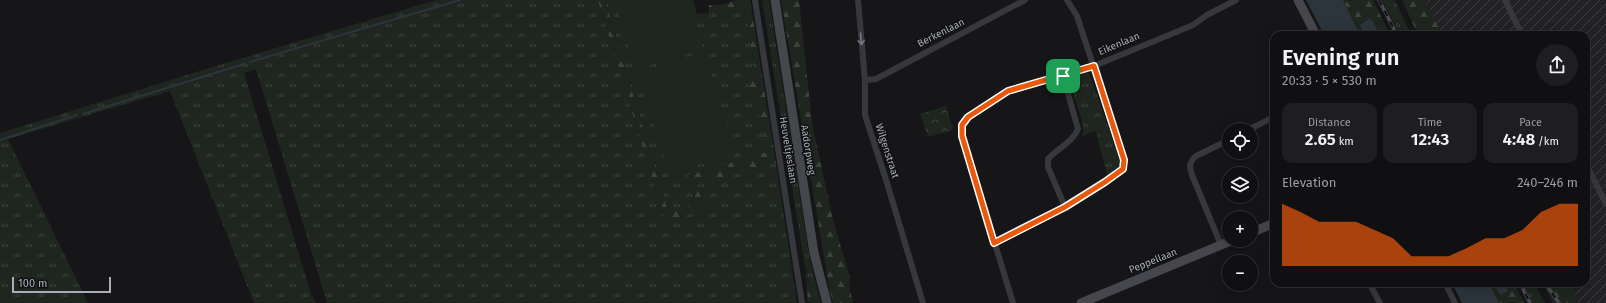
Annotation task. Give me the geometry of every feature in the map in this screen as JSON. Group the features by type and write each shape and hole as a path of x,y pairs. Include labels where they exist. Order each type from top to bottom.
{"main road":[{"name":"Aadorpweg","path":"775,0 814,253 827,303"},
{"path":"1298,0 1314,31"},
{"path":"1258,230 1270,225"},
{"name":"Peppellaan","path":"1081,303 1221,245"}],"street":[{"name":"Heuveltjeslaan","path":"755,0 802,303"},
{"name":"Wilgenstraat","path":"858,0 865,80 865,115 923,303"},
{"name":"Berkenlaan","path":"865,80 876,79 1025,0"},
{"path":"994,243 1065,207 1117,174 1122,170 1124,164 1124,160 1077,16 1067,0"},
{"name":"Eikenlaan","path":"1013,303 962,136 962,125 968,117 1008,91 1094,66 1192,25 1207,15 1236,0"},
{"path":"1505,0 1520,31"},
{"path":"1063,76 1078,129 1075,137 1057,150 1048,159 1048,167 1065,207"},
{"path":"1258,125 1270,119"},
{"path":"1221,245 1192,175 1190,166 1191,160 1196,156 1222,143"},
{"path":"1590,172 1606,204"},
{"path":"1371,287 1380,303"},
{"path":"1446,287 1454,303"}],"shaded area":[{"path":"1306,0 1343,0 1358,31 1322,31"},
{"path":"1420,0 1606,0 1606,303 1573,303 1565,287 1590,287 1590,31 1436,31"},
{"path":"1369,19 1372,20 1378,31 1363,31 1360,25"},
{"path":"1454,287 1491,287 1499,303 1462,303"},
{"path":"1495,287 1507,287 1508,291 1500,295"}],"green space":[{"path":"436,0 598,0 665,221 705,209 697,184 776,163 797,303 327,303 256,69 244,73 311,294 316,303 254,303 170,91 8,139 88,303 0,303 0,133"},
{"path":"598,0 605,0 668,212 697,204 688,175 770,151 748,80 756,77 745,10 708,13 709,5 722,5 735,0 750,0 776,163 697,184 705,210 665,221"},
{"path":"605,0 693,0 697,14 745,10 756,77 748,80 770,151 688,175 697,204 668,213"},
{"path":"614,0 687,0 703,48 636,70"},
{"path":"762,0 769,0 810,261 821,303 814,303 804,262"},
{"path":"781,0 799,0 812,123 833,220 850,278 849,285 853,303 833,303 829,287"},
{"path":"1343,0 1348,0 1349,2 1352,0 1373,0 1388,31 1378,31 1372,21 1360,25 1363,31 1358,31"},
{"path":"1382,0 1395,0 1409,31 1398,31"},
{"path":"1402,0 1425,0 1440,31 1416,31"},
{"path":"704,52 736,152 669,173 637,73"},
{"path":"1086,72 1090,75 1120,162 1118,167 1107,176 1096,131 1082,136 1083,125 1070,84 1070,77"},
{"path":"946,106 953,130 928,137 920,114"},
{"path":"806,273 814,303 808,303"},
{"path":"1491,287 1495,287 1500,295 1507,287 1516,287 1524,303 1499,303"},
{"path":"1524,287 1536,287 1545,303 1532,303"},
{"path":"1545,287 1571,287 1578,303 1553,303"}],"waterway":[{"path":"250,62 460,0"},
{"path":"83,114 244,64"},
{"path":"0,140 77,115"}],"railway":[{"path":"1379,0 1395,31"},
{"path":"1522,287 1530,303"},
{"path":"1548,287 1559,303"}],"route":[{"path":"1094,66 1124,160 1123,169 1065,207 994,243 962,136 962,125 968,117 1008,91 1063,76 1094,66"}]}
